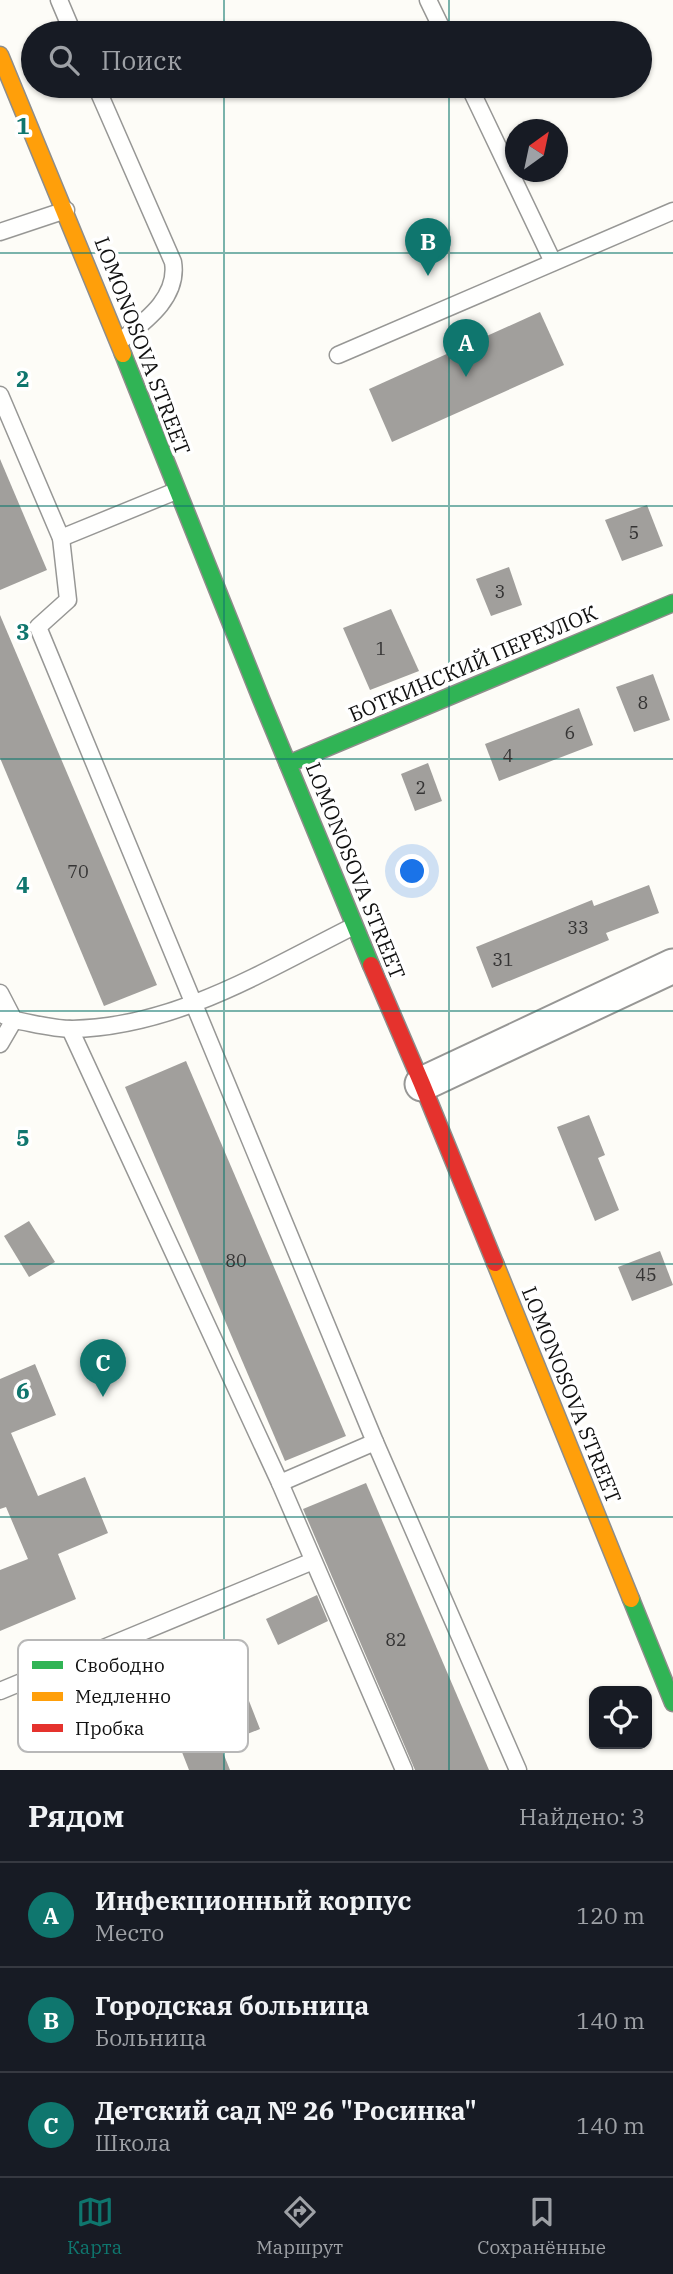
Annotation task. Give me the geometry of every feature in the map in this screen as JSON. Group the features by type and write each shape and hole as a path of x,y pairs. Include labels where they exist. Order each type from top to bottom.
{"main road":[{"name":"LOMONOSOVA STREET","path":"0,55 66,210 176,491 354,926 422,1083 673,1703"},
{"name":"БОТКИНСКИЙ ПЕРЕУЛОК","path":"288,764 673,604"}],"street":[{"path":"422,1083 673,966"}],"lane":[{"path":"58,0 68,21"},
{"path":"428,0 438,21"},
{"path":"101,98 173,262 176,277 153,315 118,343"},
{"path":"475,98 553,262"},
{"path":"0,232 66,210"},
{"path":"338,355 673,211"},
{"path":"0,396 61,538 68,600 38,627 375,1443 518,1770"},
{"path":"61,538 176,491"},
{"path":"7,1017 70,1029 133,1023 195,1005 354,926"},
{"path":"0,993 7,1017 0,1044"},
{"path":"70,1029 280,1483 404,1770"},
{"path":"280,1483 375,1443"},
{"path":"123,1640 313,1561"},
{"path":"0,1691 18,1684"}],"building":[{"path":"540,312 564,365 392,442 369,389"},
{"path":"0,459 47,570 0,590"},
{"path":"647,505 663,546 622,561 605,520"},
{"path":"509,567 522,605 491,616 476,579"},
{"path":"391,609 419,671 370,690 343,628"},
{"path":"0,615 157,985 104,1006 0,758"},
{"path":"653,674 670,720 634,732 616,687"},
{"path":"579,708 593,745 499,781 485,744"},
{"path":"428,763 442,801 415,811 401,774"},
{"path":"649,885 659,913 606,933 609,940 492,988 476,947 592,900 594,906"},
{"path":"186,1061 346,1436 285,1461 125,1087"},
{"path":"589,1115 605,1155 598,1158 619,1210 595,1221 557,1127"},
{"path":"29,1221 55,1262 29,1277 4,1236"},
{"path":"660,1251 673,1285 632,1301 618,1267"},
{"path":"35,1364 56,1415 11,1433 38,1496 85,1477 108,1533 58,1554 76,1599 0,1631 0,1570 28,1559 6,1507 0,1509 0,1379"},
{"path":"366,1483 489,1770 415,1770 303,1509"},
{"path":"317,1595 328,1621 278,1645 266,1619"},
{"path":"248,1698 260,1729 248,1734"},
{"path":"182,1752 223,1752 230,1770 189,1770"}],"traffic: fast":[{"path":"123,354 371,965"},
{"path":"288,764 673,603"},
{"path":"631,1599 673,1703"}],"traffic: slow":[{"path":"0,55 123,354"},
{"path":"495,1263 631,1599"}],"traffic: jam":[{"path":"371,965 495,1263"}],"place":[{"name":"Городская больница","path":"428,276"},
{"name":"Инфекционный корпус","path":"466,377"},
{"name":"Детский сад № 26 \"Росинка\"","path":"103,1397"}]}
